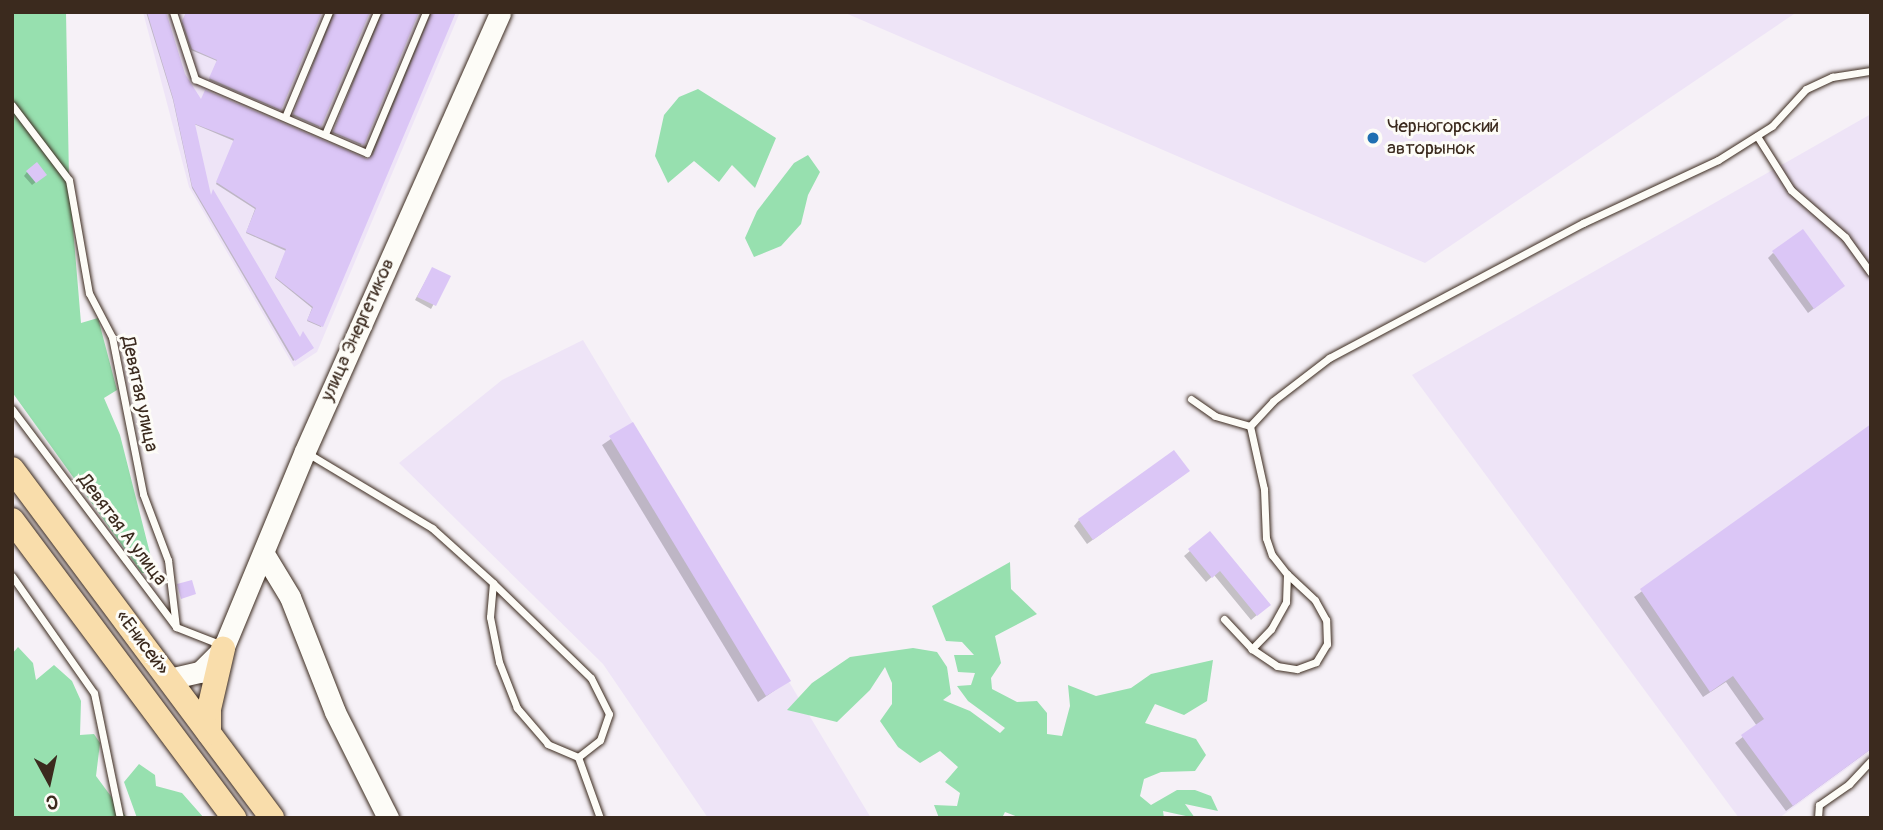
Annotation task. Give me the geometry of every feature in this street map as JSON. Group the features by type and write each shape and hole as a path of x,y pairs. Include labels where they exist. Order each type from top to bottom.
{"highway":[{"name":"«Енисей»","path":"12,469 272,818"},
{"name":"«Енисей»","path":"12,520 234,818"},
{"path":"209,733 209,709 224,648"}],"main road":[{"name":"улица Энергетиков","path":"224,648 305,452 500,12"},
{"path":"264,554 290,597 335,712 388,818"},
{"path":"169,679 200,672 224,648"}],"lane":[{"path":"173,12 195,79 367,153 426,12"},
{"path":"285,117 329,12"},
{"path":"325,135 377,12"},
{"path":"1250,426 1273,401 1329,358 1583,223 1676,182 1757,136 1806,89 1832,77 1871,71"},
{"name":"Девятая улица","path":"12,104 69,180 89,293 112,337 143,494 168,560 176,627"},
{"path":"1757,136 1791,190 1845,237 1871,272"},
{"path":"1191,399 1215,416 1250,426"},
{"name":"Девятая А улица","path":"12,409 176,627"},
{"path":"1224,619 1252,649 1278,666 1297,669 1316,662 1327,644 1326,620 1315,600 1287,575 1272,555 1266,538 1264,489 1250,426"},
{"path":"305,452 432,528 591,678 609,714 600,740 578,757"},
{"path":"1252,649 1271,629 1286,602 1287,575"},
{"path":"12,576 94,693 120,818"},
{"path":"493,583 490,617 499,662 517,708 548,744 578,757 600,818"},
{"path":"176,627 224,648"},
{"path":"1818,818 1819,805 1849,785 1871,760"}],"shaded area":[{"path":"143,12 460,12 317,352 294,367 189,187"},
{"name":"Черногорский авторынок","path":"843,12 1797,12 1425,263"},
{"path":"1871,114 1871,751 1779,818 1739,818 1412,375"},
{"path":"583,340 871,818 708,818 603,664 399,463 502,380"}],"green space":[{"path":"12,12 66,12 69,180 81,323 98,318 117,390 104,398 120,435 155,573 142,573 12,392"},
{"path":"698,89 776,138 755,188 732,165 719,182 694,161 668,183 655,156 664,115 679,97"},
{"path":"808,155 820,172 808,195 801,224 781,246 754,257 745,238 757,211 794,163"},
{"path":"1010,562 1011,589 1037,614 995,636 1001,663 991,678 992,689 1017,702 1037,701 1047,713 1047,734 1062,736 1070,706 1068,685 1096,696 1131,688 1151,674 1213,660 1207,701 1184,715 1155,704 1145,723 1196,739 1206,755 1195,771 1161,772 1144,779 1140,796 1151,805 1177,790 1195,790 1211,796 1218,811 1185,804 1195,818 1163,811 1164,818 1021,818 1005,812 1002,818 939,818 934,805 957,806 960,793 945,782 958,767 940,751 920,763 898,747 880,721 892,704 892,683 885,667 870,690 837,722 787,710 812,683 850,657 913,648 937,652 947,667 951,694 943,700 970,711 1000,733 1005,728 968,701 957,686 971,685 975,673 958,672 954,655 974,655 962,642 946,641 932,606"},
{"path":"18,647 33,663 36,680 54,665 72,681 81,701 80,735 94,734 100,743 96,776 127,818 12,818 12,654"},
{"path":"139,764 155,775 156,786 182,793 204,818 137,818 124,782"}],"building":[{"path":"147,12 166,12 185,74 201,99 205,90 367,159 373,155 432,12 456,12 323,327 307,320 313,307 275,277 286,249 246,232 256,208 216,182 234,139 195,124 211,195 213,189 300,337 303,331 314,348 295,361 192,186 173,98"},
{"path":"186,12 322,12 281,110 209,78 217,60 192,49 182,21"},
{"path":"335,12 370,12 321,127 293,114"},
{"path":"383,12 419,12 364,145 333,132"},
{"path":"37,162 47,175 36,183 26,171"},
{"path":"1803,229 1845,286 1814,309 1772,251"},
{"path":"432,267 451,276 436,306 417,297"},
{"path":"633,422 791,681 766,696 609,436"},
{"path":"1871,424 1871,749 1793,806 1741,735 1764,719 1733,676 1710,692 1640,589"},
{"path":"1174,450 1190,471 1093,540 1078,519"},
{"path":"1210,531 1271,605 1257,616 1220,571 1212,578 1188,549"},
{"path":"192,580 196,594 181,599 177,584"}],"place":[{"name":"Черногорский авторынок","path":"1373,138"}]}
